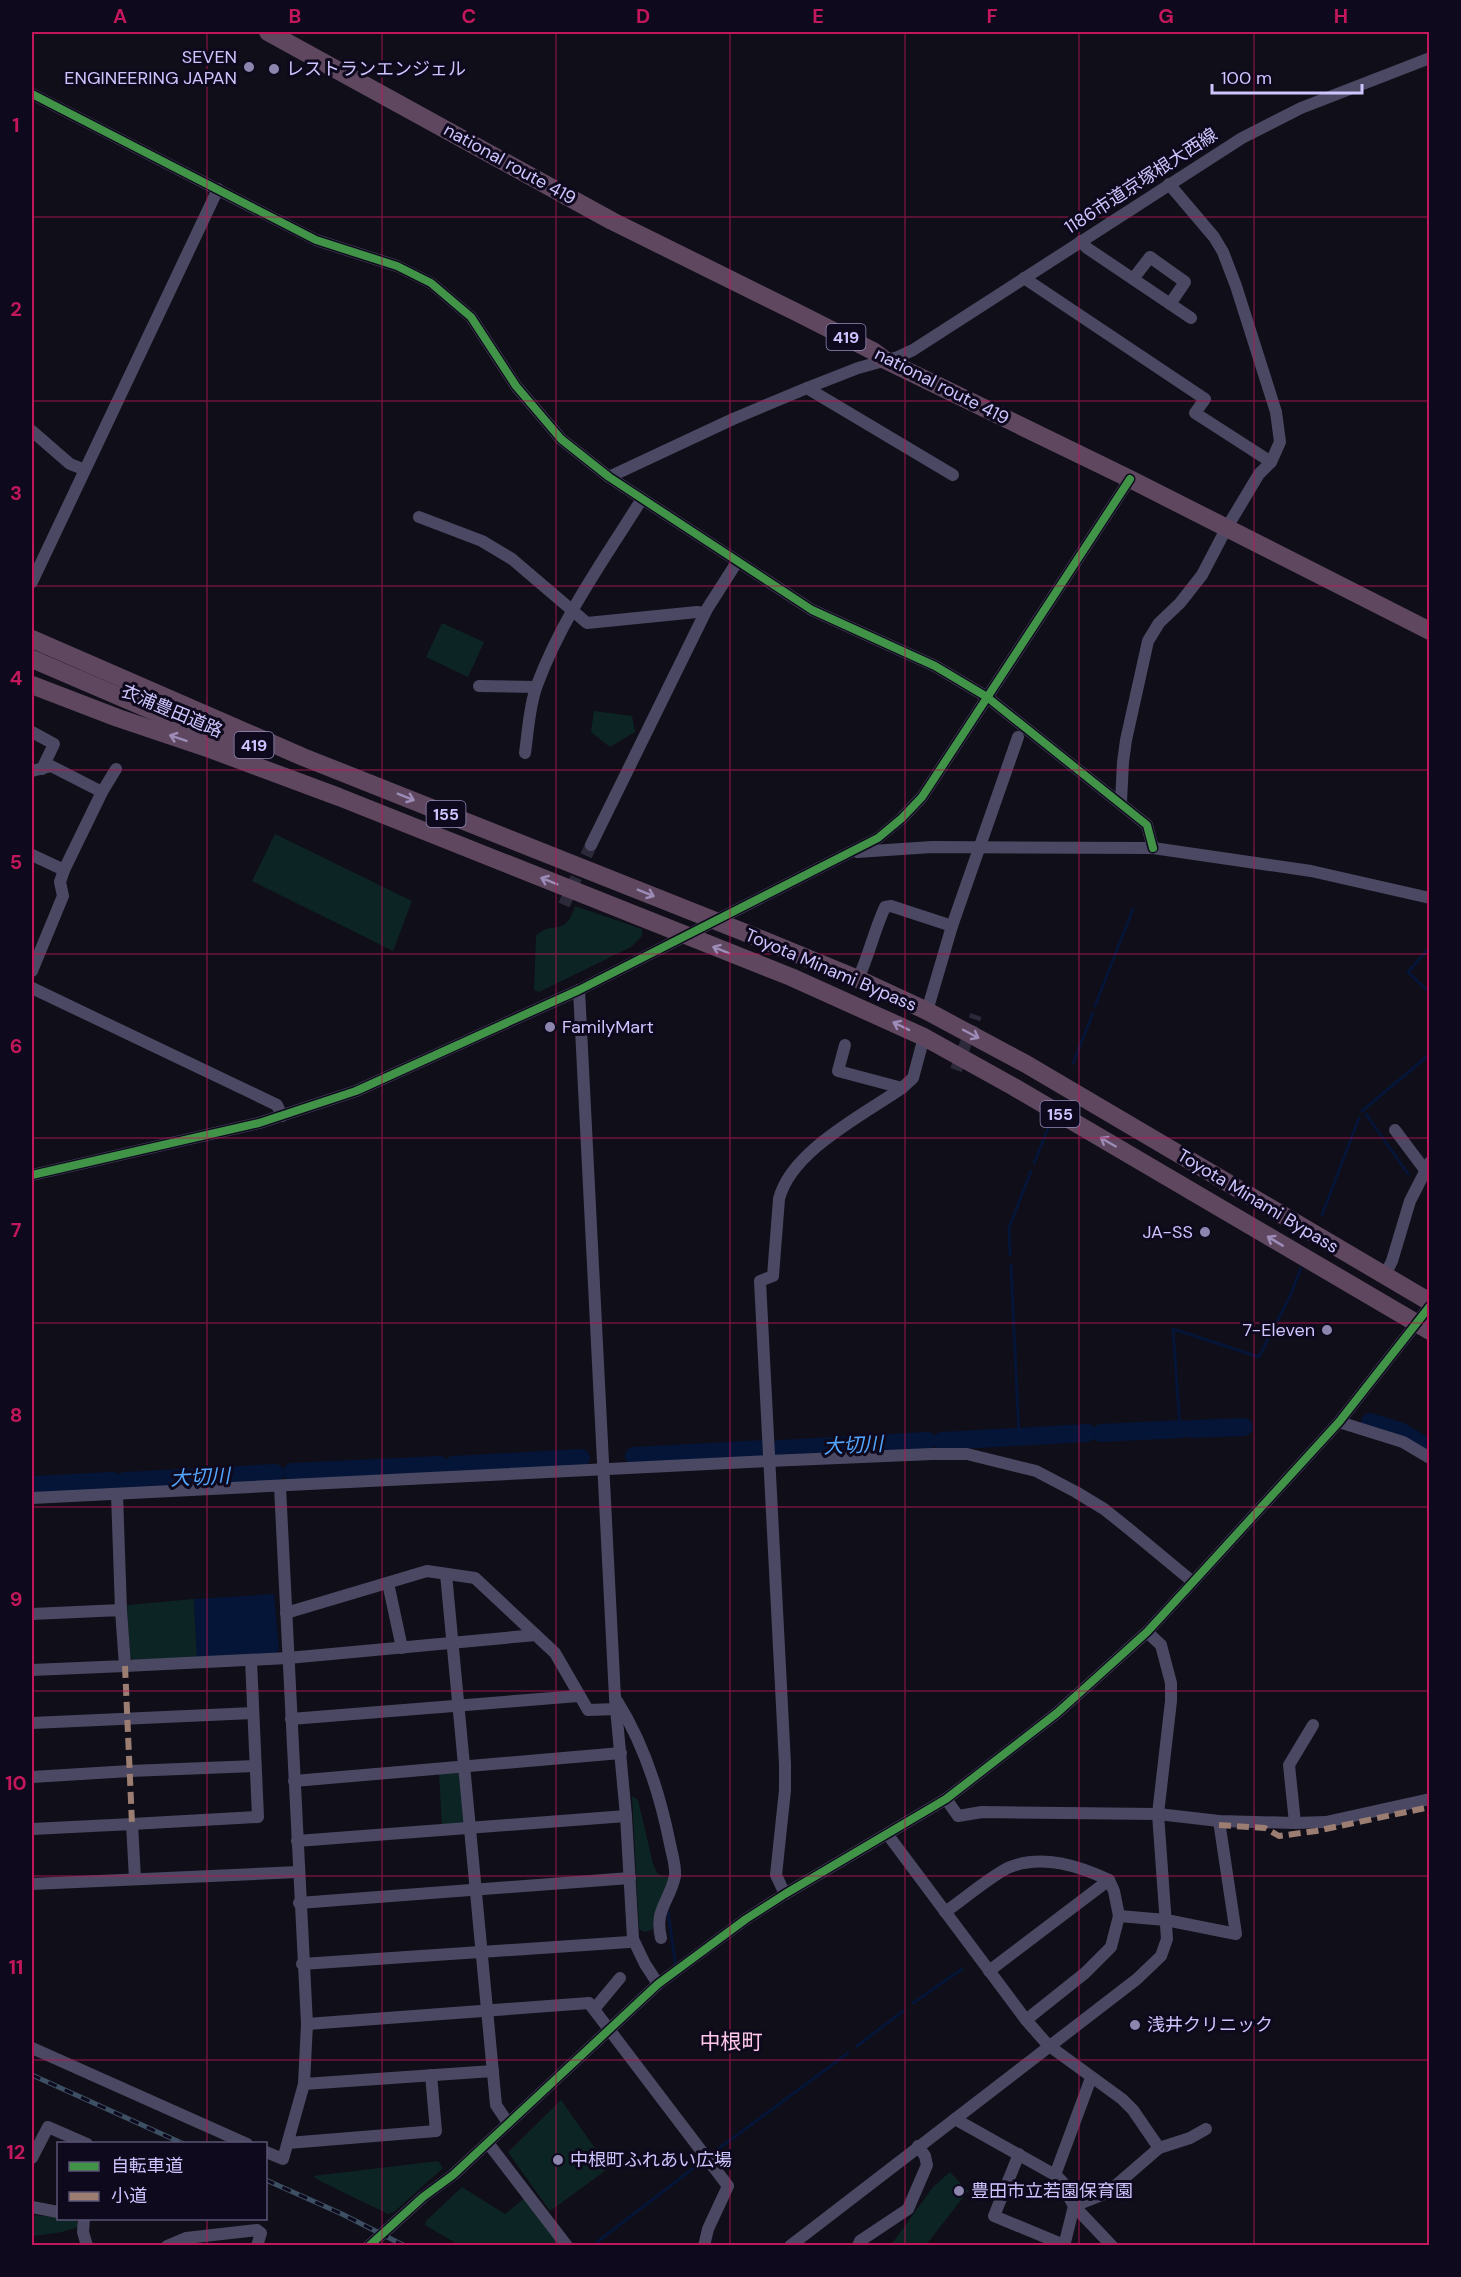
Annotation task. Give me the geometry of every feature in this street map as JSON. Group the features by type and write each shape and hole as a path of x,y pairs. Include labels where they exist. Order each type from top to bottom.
{"highway":[{"name":"national route 419","path":"268,32 612,221 873,351 885,360 1130,479 1430,631"},
{"name":"Toyota Minami Bypass","path":"32,639 303,757 529,847 724,920 927,1011 1026,1064 1385,1275 1430,1304"},
{"name":"衣浦豊田道路","path":"32,652 289,770 339,797"},
{"name":"衣浦豊田道路","path":"32,659 324,773 383,788"},
{"name":"Toyota Minami Bypass","path":"32,685 339,797 680,937 791,977 873,1013 924,1037 1023,1092 1423,1327"},
{"path":"529,847 584,883 669,917 677,924 680,937"},
{"path":"724,920 729,933 738,942 822,976 873,1013"},
{"name":"155","path":"1258,1200 1293,1234 1312,1248 1411,1306 1423,1327"}],"street":[{"name":"1186市道京塚根大西線","path":"609,477 733,419 807,388 913,350 1242,138 1284,116 1430,58"},
{"path":"32,94 316,240 397,266 431,283 471,317 516,386 561,439 609,477 812,610 935,666 987,697 1148,825 1153,848"},
{"path":"1121,802 1126,740 1148,641 1159,623 1180,603 1202,575 1226,529 1260,474 1271,462 1280,442 1276,412 1223,252 1214,237 1169,184"},
{"path":"32,582 83,469 218,189"},
{"path":"1081,241 1191,318"},
{"path":"1133,279 1150,257 1185,282 1170,304"},
{"path":"1024,278 1204,399 1195,413 1271,462"},
{"path":"807,388 952,476"},
{"path":"32,432 70,464 83,469"},
{"path":"32,1175 259,1123 356,1091 579,990 680,937 724,920 852,853 885,832 911,810 922,796 1130,479"},
{"path":"525,753 536,687 571,611 642,499"},
{"path":"419,517 482,541 513,559 587,623 704,613"},
{"path":"591,845 704,613 737,562"},
{"path":"480,687 536,687"},
{"path":"32,732 54,744 37,770"},
{"path":"927,1011 952,926 1018,737"},
{"path":"37,770 51,766 102,792"},
{"path":"32,972 63,897 60,882 64,870 102,792 116,769"},
{"path":"852,853 932,846 1153,848 1311,871 1430,898"},
{"path":"32,855 64,870"},
{"path":"858,979 885,907 891,906 952,926"},
{"path":"32,988 277,1105 282,1116"},
{"path":"579,990 616,1703 626,1816 633,1939 658,1984"},
{"path":"784,1894 776,1875 785,1790 785,1764 760,1281 773,1276 782,1188 790,1174 819,1144 902,1088 913,1078 924,1037"},
{"path":"845,1046 838,1071 902,1088"},
{"path":"1385,1275 1392,1261 1410,1201 1427,1166 1395,1130"},
{"path":"369,2246 488,2143 658,1984 784,1894 946,1799 1057,1713 1147,1632 1339,1422 1369,1381 1423,1327 1430,1304"},
{"path":"1339,1422 1403,1442 1430,1458"},
{"path":"32,1498 769,1461 967,1454 1036,1471 1104,1509 1193,1582"},
{"path":"267,2152 283,2159 304,2084 307,2024 302,1964 280,1486"},
{"path":"117,1494 125,1666"},
{"path":"286,1612 428,1571 475,1578 555,1653 588,1710 616,1703"},
{"path":"446,1574 489,2010 496,2105 508,2123"},
{"path":"388,1583 402,1648"},
{"path":"32,1614 122,1610"},
{"path":"790,2246 1048,2045 1137,1979 1161,1956 1167,1939 1158,1814 1172,1701 1171,1683 1161,1645 1147,1632"},
{"path":"32,1670 288,1658 536,1635"},
{"path":"32,1829 258,1817 251,1660"},
{"path":"291,1719 578,1696"},
{"path":"616,1703 632,1724 650,1769 674,1862 675,1876 658,1924 661,1938"},
{"path":"32,1723 253,1713"},
{"path":"1295,1823 1289,1765 1313,1725"},
{"path":"294,1781 621,1753"},
{"path":"32,1777 255,1766"},
{"path":"946,1799 958,1816 982,1812 1158,1814 1219,1821 1295,1823 1326,1822 1430,1799"},
{"path":"297,1841 626,1816"},
{"path":"1119,1916 1166,1920 1236,1934 1219,1821"},
{"path":"132,1824 135,1879"},
{"path":"888,1835 1026,2020 1048,2045 1122,2099 1133,2110 1159,2148"},
{"path":"945,1912 1008,1868 1024,1863 1051,1861 1109,1880 1114,1891 1119,1916 1111,1947 1084,1973 1026,2020"},
{"path":"32,1884 298,1872"},
{"path":"299,1903 630,1878"},
{"path":"989,1971 1109,1880"},
{"path":"302,1964 629,1942 633,1939"},
{"path":"595,2008 620,1978"},
{"path":"307,2024 589,2003 728,2186 708,2229 704,2246"},
{"path":"32,2048 243,2142"},
{"path":"304,2084 493,2071"},
{"path":"288,2143 436,2131 431,2075"},
{"path":"1055,2175 1091,2078"},
{"path":"955,2119 1055,2175 1066,2184 1074,2206 1112,2246"},
{"path":"32,2158 48,2127 82,2142"},
{"path":"1074,2206 1107,2193 1159,2148 1190,2138 1206,2129"},
{"path":"488,2143 567,2246"},
{"path":"858,2246 860,2241 908,2210 927,2165 925,2156 918,2146"},
{"path":"1019,2154 994,2216 1064,2245 1074,2206"},
{"path":"32,2207 57,2212"},
{"path":"84,2220 83,2232 87,2246"},
{"path":"167,2246 186,2238 257,2230 259,2239"}],"green space":[{"path":"442,623 484,642 468,677 426,657"},
{"path":"594,711 632,716 635,732 610,747 591,732"},
{"path":"275,834 412,901 393,951 252,881"},
{"path":"575,906 642,929 642,936 631,947 539,992 534,990 536,936 547,929 562,926 571,916"},
{"path":"194,1599 197,1658 134,1660 130,1657 127,1605"},
{"path":"459,1772 466,1821 463,1825 442,1826 439,1774"},
{"path":"632,1796 638,1800 653,1864 658,1874 667,1877 673,1874 652,1930 644,1932 639,1929"},
{"name":"中根町ふれあい広場","path":"561,2100 609,2168 550,2211 508,2152"},
{"path":"438,2161 443,2168 394,2212 388,2214 313,2176"},
{"path":"950,2172 968,2191 926,2245 891,2245 933,2187"},
{"path":"462,2187 505,2214 526,2197 561,2245 459,2245 425,2225 426,2221"},
{"path":"32,2215 57,2217 57,2220 76,2220 79,2227 62,2232 34,2236"}],"water":[{"path":"274,1594 279,1650 273,1655 197,1658 194,1599"}],"waterway":[{"path":"1095,1006 1133,909"},
{"path":"1430,947 1408,972 1430,993"},
{"path":"1073,1063 1093,1013"},
{"path":"1362,1111 1430,1054"},
{"path":"1366,1114 1408,1174"},
{"path":"1322,1215 1359,1118"},
{"path":"1034,1163 1049,1126"},
{"path":"1010,1255 1009,1228 1031,1171"},
{"path":"1011,1265 1019,1437"},
{"path":"1180,1429 1173,1329 1259,1357 1290,1296 1301,1268"},
{"name":"大切川","path":"1370,1422 1400,1431 1430,1449"},
{"name":"大切川","path":"1191,1429 1244,1427"},
{"name":"大切川","path":"1101,1433 1182,1429"},
{"name":"大切川","path":"942,1441 1087,1433"},
{"name":"大切川","path":"780,1449 927,1441"},
{"name":"大切川","path":"634,1456 764,1449"},
{"name":"大切川","path":"453,1465 581,1458"},
{"name":"大切川","path":"292,1472 439,1465"},
{"name":"大切川","path":"125,1481 275,1473"},
{"name":"大切川","path":"32,1485 113,1481"},
{"path":"668,1912 676,1968"},
{"path":"913,2003 962,1969"},
{"path":"857,2046 903,2011"},
{"path":"714,2152 848,2053"},
{"path":"592,2246 704,2160"}],"tunnel":[{"path":"564,905 591,845"},
{"path":"956,1070 976,1015"}],"railway":[{"path":"32,2075 180,2142"},
{"path":"267,2180 342,2214 405,2246"}],"marked path":[{"path":"125,1666 132,1824"},
{"path":"1219,1825 1265,1828 1279,1836 1316,1831 1430,1807"}],"cycle path":[{"path":"32,94 316,240 397,266 431,283 471,317 516,386 561,439 609,477 812,610 935,666 987,697 1147,825 1153,848"},
{"path":"32,1175 259,1123 356,1091 579,990 878,838 922,797 1130,479"},
{"path":"369,2246 423,2197 453,2175 658,1984 746,1919 946,1799 1057,1713 1147,1632 1193,1582 1339,1422 1430,1306"}],"place":[{"name":"SEVEN ENGINEERING JAPAN","path":"249,67"},
{"name":"レストランエンジェル","path":"274,69"},
{"name":"FamilyMart","path":"550,1027"},
{"name":"JA-SS","path":"1205,1232"},
{"name":"7-Eleven","path":"1327,1330"},
{"name":"浅井クリニック","path":"1135,2025"},
{"name":"中根町ふれあい広場","path":"558,2160"},
{"name":"豊田市立若園保育園","path":"959,2191"}],"district":[{"name":"中根町","path":"731,2042"}]}
